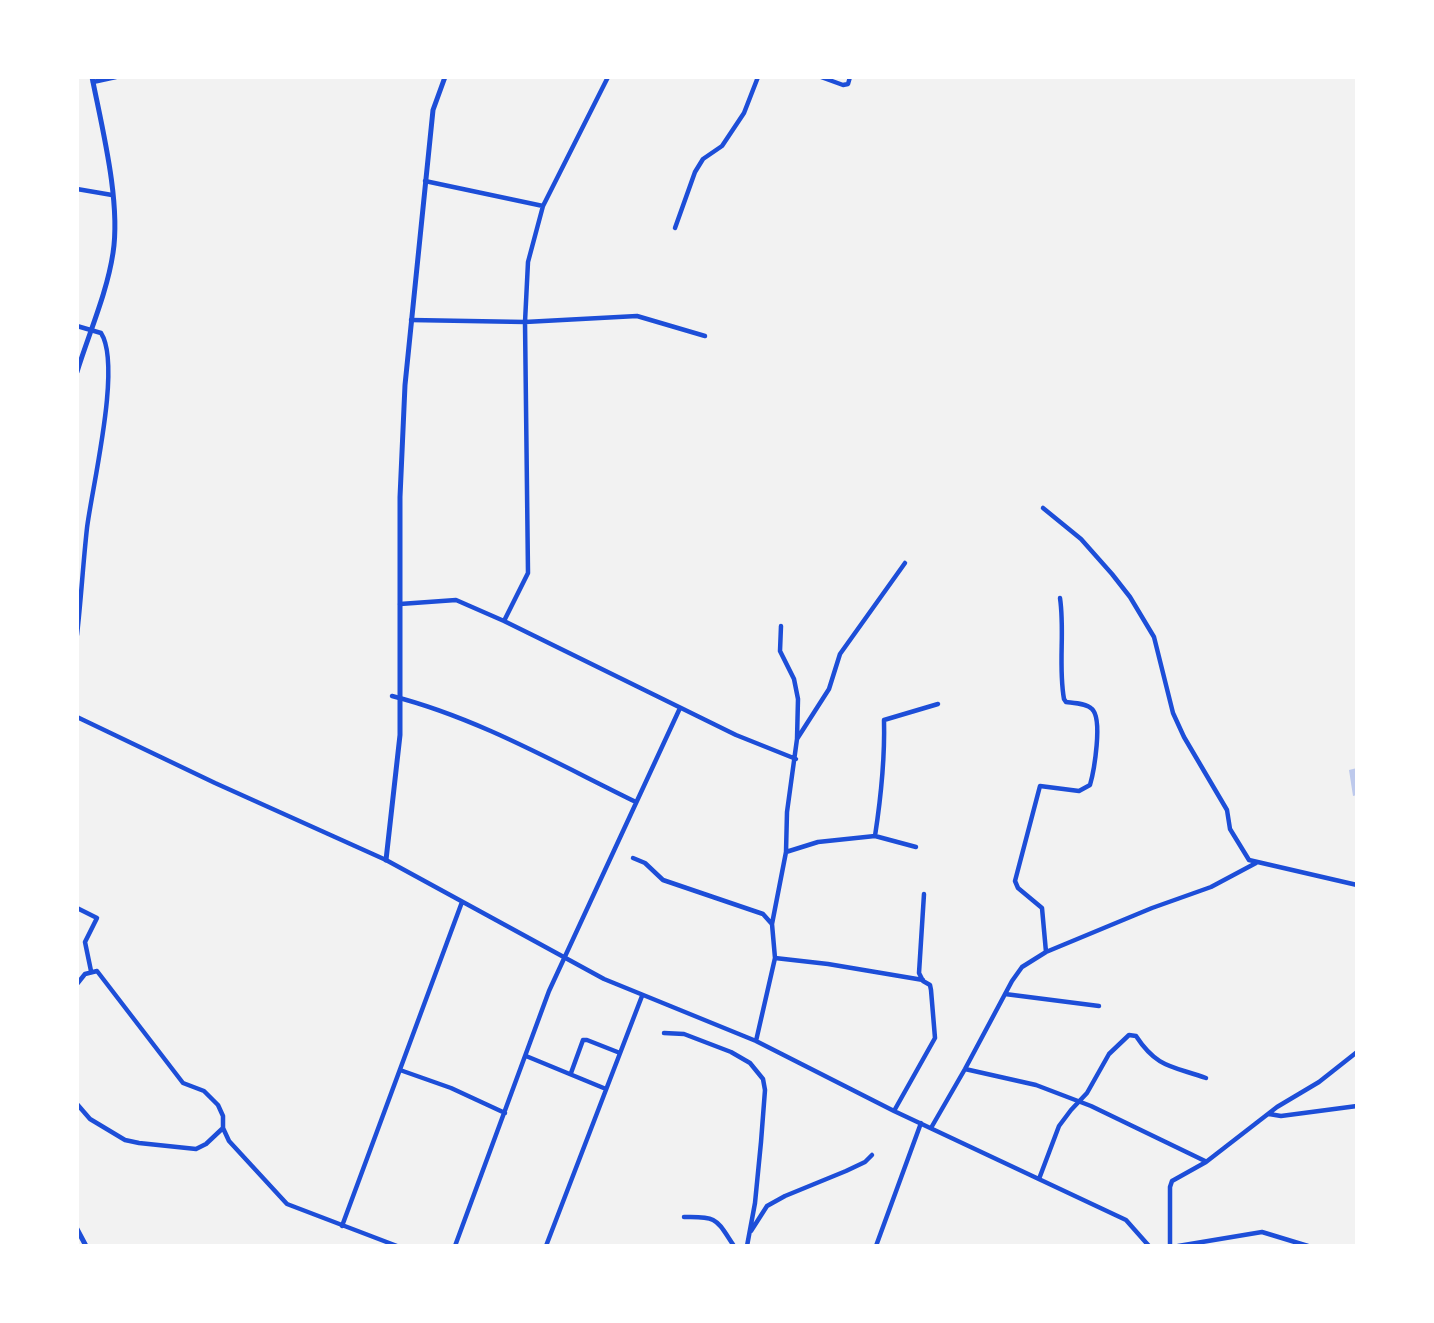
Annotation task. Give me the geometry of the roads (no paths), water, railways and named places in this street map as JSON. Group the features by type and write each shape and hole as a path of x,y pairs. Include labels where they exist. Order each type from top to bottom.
{"street":[{"path":"77,372 114,253 115,227 108,158 92,79 116,77"},
{"path":"386,860 400,735 400,497 410,320 433,110 445,77"},
{"path":"504,621 528,573 525,322 528,262 543,206 608,77"},
{"path":"675,228 695,172 703,159 722,146 744,113 758,77"},
{"path":"821,77 843,85 848,84 850,77"},
{"path":"425,181 543,206"},
{"path":"77,189 112,195"},
{"path":"410,320 525,322 637,316 705,335"},
{"path":"77,326 101,333 105,339 108,365 105,410 87,528 77,635"},
{"path":"1043,508 1081,539 1118,582 1154,637 1173,713 1227,810 1230,829 1249,860 1357,885"},
{"path":"797,739 828,689 840,654 905,563"},
{"path":"1046,952 1042,908 1018,888 1015,881 1040,786 1079,791 1090,785 1097,735 1096,714 1093,709 1063,699 1064,625 1060,598"},
{"path":"400,604 456,600 736,735 796,759"},
{"path":"756,1041 775,958 772,924 786,852 787,812 796,759 798,699 794,679 780,651 781,626"},
{"path":"392,696 427,705 484,726 636,802"},
{"path":"875,836 884,774 884,720 938,704"},
{"path":"455,1246 549,991 680,708"},
{"path":"77,717 386,860 564,957 642,996 756,1041 894,1111 1126,1220 1149,1246"},
{"path":"786,852 818,842 875,836 916,847"},
{"path":"633,858 645,863 663,880 763,914 772,924"},
{"path":"931,1128 1022,967 1046,952 1211,887 1256,863"},
{"path":"923,981 919,972 924,894"},
{"path":"342,1226 462,902"},
{"path":"77,908 97,918 85,942 91,971"},
{"path":"775,958 828,964 923,981 930,985 935,1038 894,1111"},
{"path":"77,984 85,974 97,971 183,1083 204,1091 218,1105 229,1141 287,1204 397,1246"},
{"path":"1005,993 1099,1006"},
{"path":"546,1246 642,996"},
{"path":"664,1033 684,1034 730,1052 750,1063 763,1079 765,1090 761,1142 755,1203 747,1246"},
{"path":"1039,1179 1059,1126 1087,1093 1108,1054 1133,1034 1148,1054 1158,1061 1206,1078"},
{"path":"571,1073 583,1040 620,1053"},
{"path":"1170,1246 1172,1181 1206,1162 1277,1107 1319,1082 1357,1052"},
{"path":"526,1056 606,1089"},
{"path":"965,1069 1035,1085 1091,1106 1206,1162"},
{"path":"400,1070 451,1088 505,1113"},
{"path":"77,1104 90,1118 125,1140 139,1143 195,1149 206,1144 223,1128"},
{"path":"1269,1114 1281,1116 1357,1106"},
{"path":"876,1246 921,1123"},
{"path":"749,1235 766,1206 865,1162 872,1155"},
{"path":"684,1217 709,1216 719,1223 734,1246"},
{"path":"77,1229 86,1246"},
{"path":"1178,1246 1262,1232 1308,1246"}]}
